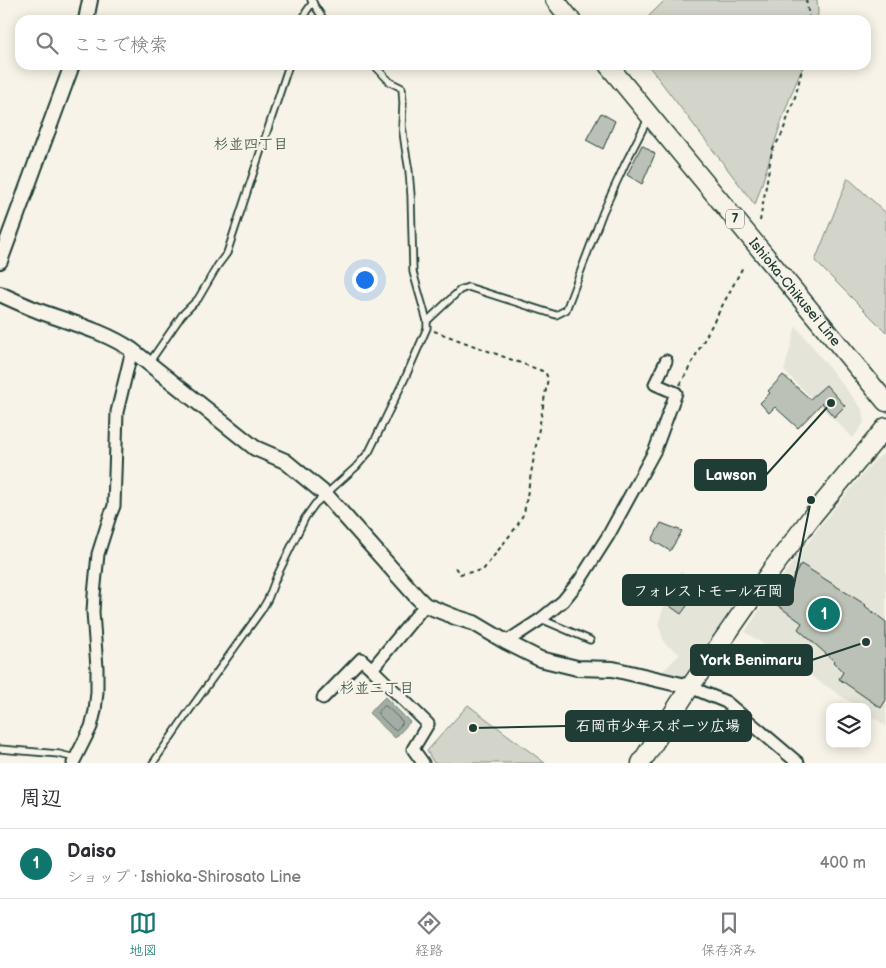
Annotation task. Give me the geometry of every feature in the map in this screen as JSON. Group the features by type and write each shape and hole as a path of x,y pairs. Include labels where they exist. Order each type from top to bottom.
{"main road":[{"path":"555,0 567,15"},
{"name":"Ishioka-Chikusei Line","path":"612,70 886,402"},
{"path":"641,763 690,687 773,568 813,515 886,427"}],"street":[{"path":"87,15 90,0"},
{"path":"0,261 70,70"},
{"path":"0,294 118,340 255,448 285,461 325,494 425,605 474,623 540,659 576,668 613,669 690,687 726,702 798,763"},
{"path":"74,760 91,727 95,711 97,676 93,612 98,554 114,506 117,412 132,350"},
{"path":"506,642 541,619 563,601 580,580 608,536 656,450 676,394 655,384 666,361"},
{"path":"372,669 425,605"},
{"path":"323,698 360,659 428,724 413,749 423,763"}],"lane":[{"path":"305,15 312,1 321,15"},
{"path":"149,364 182,315 198,299 218,265 227,254 287,70"},
{"path":"379,70 390,82 402,88 404,103 402,125 411,195 413,272 427,324"},
{"path":"154,763 219,668 261,611 305,518 315,504 356,467 369,452 406,376 427,324 460,290 468,287 556,315 566,310 603,212 624,164 650,116"},
{"path":"541,619 590,640"},
{"path":"0,749 59,754 74,760"}],"path":[{"path":"806,0 809,15"},
{"path":"760,221 772,151 782,134 796,94 802,70"},
{"path":"676,394 744,265"},
{"path":"427,324 545,372 548,378 524,513 512,533 483,570 460,574 453,564"}],"shaded area":[{"path":"665,0 817,0 818,12 818,15 650,15"},
{"path":"652,70 802,70 783,117 755,205"},
{"path":"848,178 886,213 886,332 815,261"},
{"path":"796,326 862,409 864,423 853,438 784,371"},
{"path":"886,451 886,726 871,716 871,703 852,703 745,632 776,585 820,526 874,461"},
{"path":"680,571 739,611 689,683 662,672 680,654 665,644 658,624 665,604 675,590"},
{"path":"468,705 545,763 434,763 427,751"}],"water":[{"path":"385,697 410,722 395,738 369,713"}],"building":[{"path":"601,113 615,121 603,149 586,140"},
{"path":"642,145 655,154 642,184 627,175"},
{"path":"783,375 810,399 826,385 845,406 834,417 822,403 798,428 775,407 769,413 760,403"},
{"path":"661,523 682,531 670,551 652,540"},
{"path":"801,564 866,605 886,622 886,700 881,708 839,679 843,672 834,661 798,629 802,623 777,605"},
{"path":"684,581 698,591 681,614 667,604"}],"place":[{"name":"Lawson","path":"831,403"},
{"name":"フォレストモール石岡","path":"811,500"},
{"name":"Daiso","path":"824,614"},
{"name":"York Benimaru","path":"866,642"},
{"name":"石岡市少年スポーツ広場","path":"473,728"}],"district":[{"name":"杉並四丁目","path":"251,144"},
{"name":"杉並二丁目","path":"377,688"}]}
